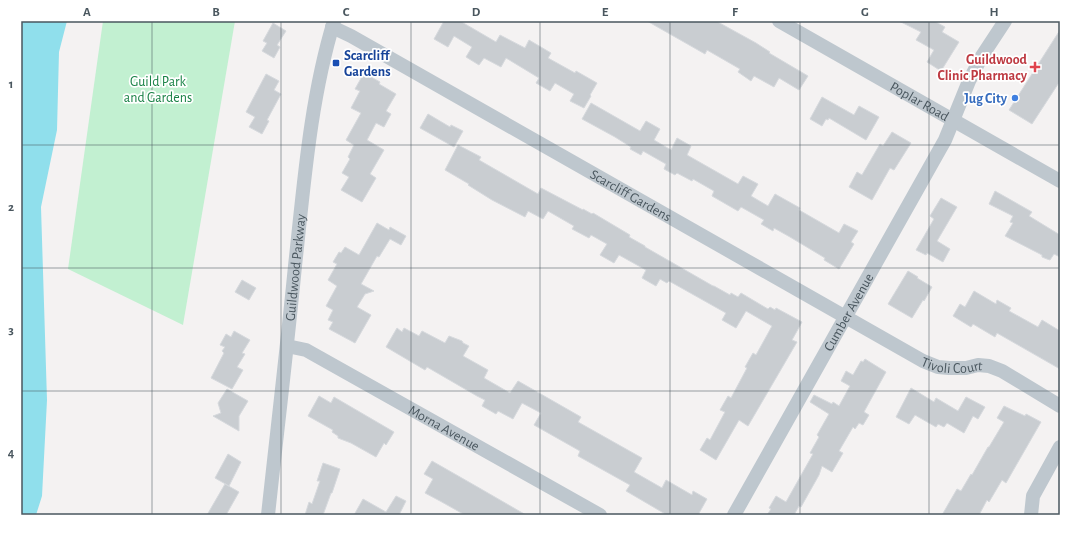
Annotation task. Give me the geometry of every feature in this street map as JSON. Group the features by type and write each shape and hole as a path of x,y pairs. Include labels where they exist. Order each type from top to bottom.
{"street":[{"name":"Poplar Road","path":"779,21 1060,181"},
{"name":"Cumber Avenue","path":"734,515 942,146 969,81 982,56 1005,21"},
{"name":"Scarcliff Gardens","path":"333,24 358,40 845,317"},
{"name":"Guildwood Parkway","path":"268,515 308,144 322,69 333,24"},
{"name":"Tivoli Court","path":"845,317 923,361 938,367 949,368 966,368 978,365 989,366 1002,371 1060,406"},
{"name":"Morna Avenue","path":"287,346 306,350 600,515"},
{"path":"1031,515 1033,496 1060,447"}],"green space":[{"name":"Guild Park and Gardens","path":"103,21 235,21 183,325 68,269"}],"water":[{"path":"21,21 67,21 59,52 57,130 41,207 47,400 42,496 36,515 21,515"}],"building":[{"path":"444,21 460,21 496,42 500,35 525,48 529,40 551,53 548,58 597,83 584,108 570,101 574,94 555,83 550,91 536,83 539,78 506,58 501,67 484,58 479,65 466,57 472,47 454,36 448,47 434,39"},
{"path":"647,21 716,21 756,43 770,52 769,53 808,76 799,90 779,78 774,87 754,76 751,81 738,72 740,69 707,50 705,54"},
{"path":"899,21 934,21 945,27 942,32 959,42 941,71 927,62 934,50 916,40 921,32"},
{"path":"273,23 286,31 277,45 280,47 274,58 262,51 267,43 263,41"},
{"path":"1060,30 1060,81 1032,124 1009,110"},
{"path":"364,73 380,82 379,84 396,94 386,111 391,114 384,127 376,123 367,140 384,150 370,174 376,178 362,202 341,190 349,177 342,173 350,159 348,157 354,145 346,140 361,113 351,108 360,91 355,89"},
{"path":"266,74 279,81 274,90 281,94 267,120 269,121 262,134 249,127 255,117 246,112"},
{"path":"822,97 854,115 859,106 879,117 866,140 829,118 828,120 826,119 822,126 810,119"},
{"path":"591,103 640,131 646,121 660,129 654,140 671,150 677,138 691,146 687,155 738,184 743,176 758,184 751,196 768,206 775,194 839,233 844,224 858,231 851,242 854,244 839,269 824,260 825,258 790,237 774,228 773,231 761,224 764,220 741,207 738,211 712,196 714,191 693,179 692,181 677,173 675,175 664,169 666,164 643,151 641,155 630,149 631,147 615,137 582,119"},
{"path":"428,114 450,127 451,125 463,131 454,147 420,128"},
{"path":"892,132 911,143 894,170 890,168 872,200 849,187 857,172 862,175 880,144 883,146"},
{"path":"458,145 481,157 479,160 538,194 541,188 583,210 592,214 593,213 630,235 629,237 645,247 730,295 731,293 738,297 741,293 768,309 770,307 775,310 776,308 802,322 792,340 797,342 748,426 739,420 716,460 700,450 707,438 710,440 725,412 720,410 728,396 731,398 747,368 745,367 753,353 756,355 772,326 746,311 736,328 722,320 726,313 669,281 667,283 660,279 656,286 642,278 646,270 619,255 614,263 600,255 607,244 591,235 589,238 572,229 574,226 548,211 543,219 528,211 525,217 492,200 445,170"},
{"path":"995,191 1032,212 1029,216 1060,235 1060,257 1054,254 1050,260 1047,259 1005,236 1013,223 1010,222 1013,216 989,204"},
{"path":"941,198 957,207 937,241 950,249 943,262 927,253 926,255 916,250 934,219 930,216"},
{"path":"377,223 389,230 390,227 406,236 401,245 390,239 379,257 377,256 361,284 374,291 365,294 357,307 371,315 355,343 329,329 333,322 328,320 333,310 326,306 337,286 328,280 337,264 333,262 339,252 341,253 345,247 359,255"},
{"path":"908,271 932,287 912,318 888,304"},
{"path":"242,280 256,288 249,300 235,292"},
{"path":"974,291 996,304 997,300 1011,308 1009,311 1038,327 1042,320 1060,331 1060,369 997,333 995,337 973,324 971,327 953,316 960,304 965,307"},
{"path":"397,328 402,332 404,328 419,336 422,331 445,343 449,336 462,341 469,346 463,356 488,370 484,378 510,393 518,381 581,417 578,422 642,458 634,472 662,488 666,480 692,495 693,491 707,499 698,515 667,515 626,491 630,485 578,456 580,451 534,425 541,413 522,403 513,419 498,411 496,414 482,406 485,400 427,367 425,370 386,347"},
{"path":"234,331 250,340 242,353 245,354 237,367 243,370 232,389 211,378 224,353 222,351 225,347 220,345 226,334 231,337"},
{"path":"865,359 886,372 864,412 869,415 863,425 859,423 855,429 853,427 839,451 843,453 832,472 822,466 819,475 801,507 799,506 794,515 767,515 776,496 786,502 813,454 810,453 819,437 817,435 829,414 810,402 814,395 832,404 833,402 839,406 850,386 841,381 846,371 853,375 861,361 863,362"},
{"path":"911,388 934,402 936,398 958,411 966,397 985,407 978,419 973,416 964,433 947,423 944,427 938,424 936,427 915,415 909,424 896,417"},
{"path":"227,389 248,401 239,416 239,431 213,416 221,413 218,403"},
{"path":"319,396 331,403 334,397 394,432 386,445 384,443 376,457 351,443 338,438 338,436 332,432 333,430 308,416"},
{"path":"1004,406 1025,416 1026,414 1041,422 1006,483 1002,480 989,502 987,500 979,515 942,515 957,489 961,491 971,474 972,475 1004,422 997,418"},
{"path":"228,454 241,462 229,486 215,478"},
{"path":"432,461 526,515 465,515 425,493 433,479 424,474"},
{"path":"323,463 340,469 332,493 323,515 305,515 309,502 312,504 320,481 317,481"},
{"path":"225,484 239,492 226,515 207,515"},
{"path":"396,496 406,501 399,515 354,515 363,499 386,512"}],"place":[{"name":"Scarcliff Gardens","path":"336,63"},
{"name":"Guildwood Clinic Pharmacy","path":"1035,67"},
{"name":"Jug City","path":"1015,98"}]}
